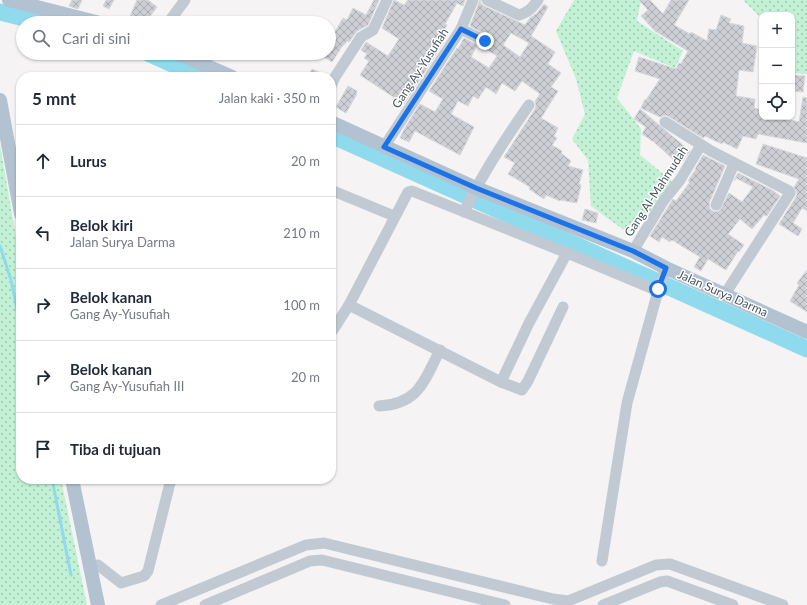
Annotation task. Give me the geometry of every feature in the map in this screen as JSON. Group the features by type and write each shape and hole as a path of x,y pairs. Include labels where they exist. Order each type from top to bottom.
{"main road":[{"path":"9,0 43,4 79,16"},
{"path":"193,60 221,72"},
{"path":"0,100 16,187"},
{"name":"Jalan Surya Darma","path":"336,124 475,190 633,251 665,270 725,294 807,332"},
{"path":"73,484 99,604"}],"street":[{"path":"173,16 185,0"},
{"path":"336,78 361,37 373,30 387,0"},
{"name":"Gang Ay-Yusufiah","path":"384,147 461,29 473,0"},
{"path":"487,0 519,15 527,13 531,10 538,0"},
{"path":"461,29 485,41"},
{"path":"466,209 475,190 507,136 529,105"},
{"path":"665,122 734,164 789,191 790,193 725,294"},
{"name":"Gang Al-Mahmudah","path":"633,251 664,200 680,180 701,145"},
{"path":"716,205 734,164"},
{"path":"336,325 349,305 394,216 408,192 412,191 466,209 567,253 658,290"},
{"path":"336,192 394,216"},
{"path":"501,382 529,323 567,253"},
{"path":"602,561 627,403 658,290 665,270"},
{"path":"349,305 501,382 522,390 526,386 563,307"},
{"path":"379,406 401,403 412,396 421,386 440,350"},
{"path":"90,567 98,565 121,583 144,576 148,570 170,484"},
{"path":"161,605 306,545 324,543 553,599 568,601 656,565 670,564 758,601 778,604"},
{"path":"205,587 208,604 310,561 322,560 505,605"},
{"path":"441,589 445,573"},
{"path":"456,593 460,576"},
{"path":"603,605 660,582 667,581 733,605"}],"green space":[{"path":"574,0 641,0 637,21 683,51 675,68 634,51 617,98 641,129 640,155 672,181 632,236 591,206 588,160 572,139 585,114 576,79 556,31"},
{"path":"743,0 807,0 807,74 795,73 795,12 759,12 759,16"},
{"path":"0,145 16,236 16,484 62,484 87,605 0,605"}],"building":[{"path":"72,0 82,0 78,9 69,6"},
{"path":"106,0 114,0 109,9 103,6"},
{"path":"137,0 148,0 157,7 150,16 130,16"},
{"path":"374,0 379,0 368,25 357,31 349,42 347,41 343,45 336,56 336,30 343,18 347,20 353,8 366,15"},
{"path":"394,0 404,5 408,0 465,0 463,6 457,3 445,24 447,25 439,39 444,42 404,104 360,75 369,61 364,58 367,54 361,50 366,42 388,56 399,39 382,28"},
{"path":"480,0 481,4 484,6 525,25 544,4 548,7 531,36 555,52 548,64 561,73 551,87 558,91 541,118 558,128 554,136 557,138 552,145 562,151 561,153 571,161 568,166 583,170 579,184 581,185 577,203 560,201 546,195 544,199 529,189 530,187 508,174 515,163 504,157 535,109 535,101 540,94 522,81 515,91 502,83 496,94 486,87 478,99 473,96 468,106 458,101 451,114 474,127 460,155 415,131 409,142 400,138 420,104 435,112 443,99 429,91 464,38 477,45 471,57 489,68 497,56 484,48 491,44 491,37 470,26","holes":["511,33 529,43 520,57 503,45"]},
{"path":"639,0 650,0 663,14 671,0 689,0 674,25 707,41 709,29 716,30 721,15 731,19 729,23 744,26 742,43 757,46 753,72 739,70 736,96 755,99 754,108 759,109 759,120 791,120 799,122 803,97 807,98 807,143 758,134 756,139 743,136 737,149 723,142 722,144 705,136 703,138 668,116 665,115 660,117 641,108 645,99 646,100 660,79 635,71 639,57 676,69 679,63 681,64 688,51 655,31 641,16 648,10"},
{"path":"312,69 319,72 310,72"},
{"path":"795,75 805,76 803,92 795,91"},
{"path":"348,86 357,91 357,94 346,113 336,107"},
{"path":"640,109 690,151 683,161 680,158 676,162 654,142 642,134 646,127 634,119"},
{"path":"763,144 807,158 807,211 802,208 793,223 802,229 798,236 779,224 796,197 797,193 794,187 799,179 756,164"},
{"path":"703,155 725,166 709,203 710,209 713,211 716,212 720,210 729,193 742,202 753,187 736,178 734,181 738,173 772,190 780,196 767,216 764,215 752,229 740,219 728,234 744,245 739,252 738,251 726,270 708,259 701,271 694,267 700,257 672,240 670,242 662,237 659,242 650,236 673,199 676,201 690,182 688,181"},
{"path":"585,209 598,213 596,223 582,220"},
{"path":"807,270 807,312 790,301 799,285 797,283"}],"waterway":[{"path":"0,12 16,16"},
{"path":"163,60 190,72"},
{"path":"336,137 807,349"},
{"path":"0,246 11,280 16,304"},
{"path":"53,484 71,575"}],"route":[{"path":"485,41 461,29 384,147 476,188 633,251 666,268 658,289"}]}
